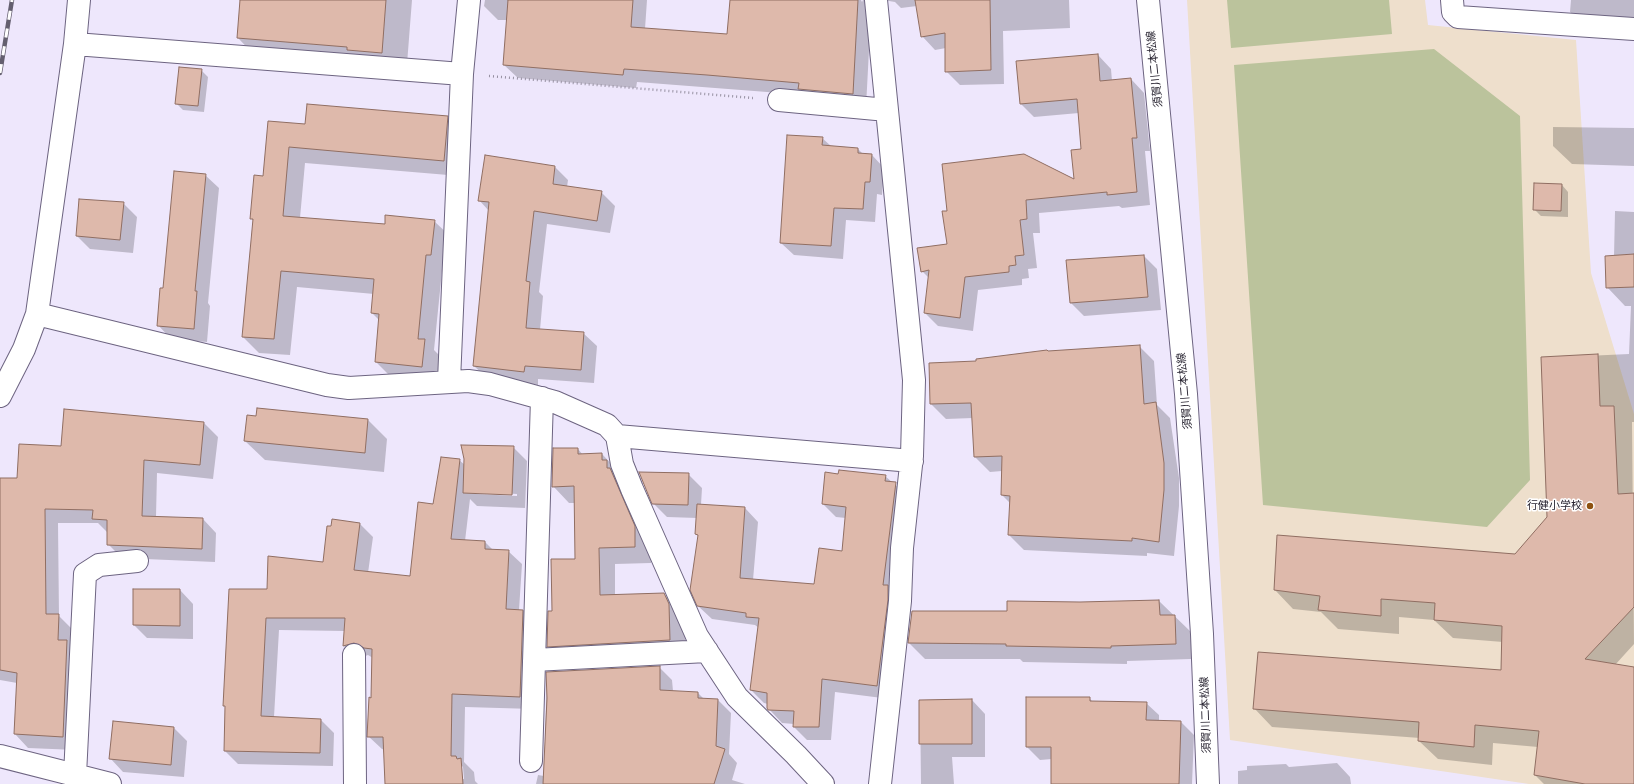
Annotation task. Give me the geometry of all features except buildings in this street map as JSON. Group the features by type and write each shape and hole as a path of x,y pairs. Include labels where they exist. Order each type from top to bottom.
{"street":[{"path":"0,396 24,349 37,314 75,44 79,0"},
{"path":"449,381 462,74 469,0"},
{"path":"876,0 914,380 912,461 902,548 900,601 880,784"},
{"name":"須賀川二本松線","path":"1148,0 1187,402 1202,634 1208,784"},
{"path":"1452,0 1454,12 1458,17 1634,29"},
{"path":"75,44 462,74"},
{"path":"779,100 887,110"},
{"path":"37,314 327,385 349,388 449,381 468,381 490,384 555,402 607,426 617,436 622,464 696,636 736,697 796,755 823,784"},
{"path":"531,761 542,398"},
{"path":"617,436 912,461"},
{"path":"75,775 85,574 99,565 137,561"},
{"path":"534,660 707,651"},
{"path":"354,655 355,784"},
{"path":"0,756 110,784"}],"path":[{"path":"462,74 779,100"}],"shaded area":[{"path":"1187,0 1425,0 1428,25 1576,40 1591,273 1634,414 1634,784 1529,784 1230,740"}],"green space":[{"path":"1227,0 1389,0 1392,34 1231,48"},
{"path":"1434,49 1520,116 1530,480 1487,527 1263,505 1234,65"}],"railway":[{"path":"0,73 12,0"}],"place":[{"name":"行健小学校","path":"1590,506"}]}
